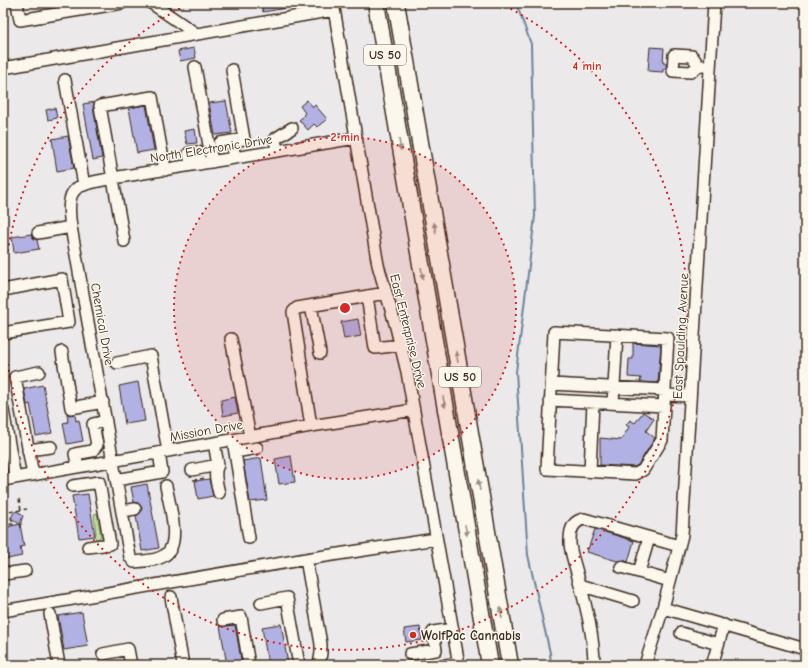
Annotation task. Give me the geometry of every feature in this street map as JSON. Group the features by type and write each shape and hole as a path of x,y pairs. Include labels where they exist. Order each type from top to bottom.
{"highway":[{"path":"367,3 394,107"},
{"name":"US 50","path":"376,3 490,665"},
{"name":"US 50","path":"396,3 510,665"},
{"path":"404,3 411,88"}],"street":[{"path":"17,3 20,20 102,5 122,3"},
{"path":"151,3 194,33"},
{"name":"East Spaulding Avenue","path":"645,665 663,608 682,535 705,66 714,3"},
{"path":"3,68 334,6"},
{"name":"East Enterprise Drive","path":"334,6 378,265 401,345 459,664"},
{"path":"195,67 212,162"},
{"path":"220,143 244,139 232,70"},
{"path":"65,80 84,185"},
{"path":"124,241 100,106 152,97 165,170"},
{"path":"277,151 275,139 292,128"},
{"name":"North Electronic Drive","path":"72,192 84,185 113,178 356,138"},
{"path":"232,141 235,158"},
{"name":"Chemical Drive","path":"72,192 68,209 71,227 131,560 134,562 160,558 166,555 170,550 174,539 174,534 166,486"},
{"path":"38,233 71,227"},
{"path":"3,290 62,279 69,322 3,333"},
{"path":"311,426 292,312 294,310 311,306 386,292"},
{"path":"367,296 375,348 401,345"},
{"path":"311,306 320,353"},
{"path":"554,332 617,335 668,338 662,440 643,470 636,474 547,469 554,332"},
{"path":"613,403 617,335"},
{"path":"232,339 250,437"},
{"path":"62,352 72,408 103,402"},
{"path":"116,480 162,472 164,452 151,356 117,363"},
{"path":"33,475 15,377 39,372"},
{"path":"551,384 614,387 664,397"},
{"path":"550,400 613,403 664,397 690,396"},
{"path":"590,471 593,402"},
{"path":"3,410 15,478"},
{"name":"Mission Drive","path":"3,480 311,426 414,410"},
{"path":"89,484 76,454 92,451 97,445 93,424 106,421"},
{"path":"233,440 249,538"},
{"path":"214,443 219,493"},
{"path":"28,450 52,447"},
{"path":"235,452 257,448"},
{"path":"192,475 217,470"},
{"path":"73,486 99,482 110,544 88,547"},
{"path":"122,511 135,509"},
{"path":"594,665 589,624 569,542 571,529 574,523 578,520 584,519 680,546"},
{"path":"639,572 649,538"},
{"path":"3,611 306,559 436,539"},
{"path":"306,559 321,644 319,665"},
{"path":"621,567 670,581"},
{"path":"3,570 4,574 24,571"},
{"path":"580,586 633,601"},
{"path":"171,597 183,665"},
{"path":"261,602 287,598 299,665"},
{"path":"663,608 805,649"},
{"path":"50,614 59,665"},
{"path":"223,620 241,617 249,665"},
{"path":"712,665 724,625"},
{"path":"410,654 436,650 433,632 453,629"},
{"path":"681,633 718,644"},
{"path":"104,654 128,649 131,665"},
{"path":"446,665 459,664"}],"path":[{"path":"192,475 203,479 217,470"},
{"path":"19,499 21,510"},
{"path":"8,518 5,518 4,522 6,525 13,524 12,517 8,518 4,513 27,509"},
{"path":"3,540 4,548"},
{"path":"3,661 4,665"}],"green space":[{"path":"97,513 101,536 96,539 94,514"}],"building":[{"path":"261,3 298,3 298,6 263,12"},
{"path":"650,47 664,48 663,63 666,63 666,69 663,69 663,72 648,71"},
{"path":"194,48 196,58 180,61 178,51"},
{"path":"307,100 313,107 315,105 327,119 317,127 314,124 308,130 299,120 305,113 300,106"},
{"path":"226,101 232,133 215,135 209,103"},
{"path":"95,102 93,107 102,158 93,160 83,104"},
{"path":"146,105 154,150 137,153 129,108"},
{"path":"55,108 57,118 48,120 46,110"},
{"path":"195,129 197,143 187,144 184,131"},
{"path":"68,136 74,168 57,171 52,139"},
{"path":"31,234 33,238 37,240 39,249 14,253 12,237"},
{"path":"358,319 361,336 344,339 341,322"},
{"path":"633,343 661,345 658,383 640,382 641,378 628,377 629,359 633,359"},
{"path":"138,382 145,421 125,424 119,386"},
{"path":"43,385 52,433 36,436 30,404 27,405 24,389"},
{"path":"235,397 238,413 223,416 221,400"},
{"path":"643,412 654,419 646,431 655,438 638,465 634,467 600,465 600,438 621,440 629,427 626,425 630,420 635,423"},
{"path":"67,413 69,415 75,414 76,421 79,420 83,441 67,444 63,423 68,422"},
{"path":"291,456 295,482 279,484 275,459"},
{"path":"261,458 267,500 250,502 243,461"},
{"path":"209,479 213,496 198,499 195,481"},
{"path":"147,484 159,548 142,551 136,516 141,512 142,508 138,503 134,502 131,487"},
{"path":"88,494 95,536 79,538 72,496"},
{"path":"16,511 23,516 21,525 11,518"},
{"path":"20,524 24,546 20,547 22,556 7,559 3,528"},
{"path":"595,529 634,541 628,562 623,560 617,561 587,552"},
{"path":"82,612 88,646 64,650 58,616"},
{"path":"281,624 288,664 268,665 262,627"},
{"path":"235,625 242,665 227,665 220,626"},
{"name":"WolfPac Cannabis","path":"420,627 422,640 406,642 404,629"}],"waterway":[{"path":"516,3 531,44 535,216 516,372 528,555 550,653 551,665"}],"place":[{"name":"WolfPac Cannabis","path":"413,635"}]}
